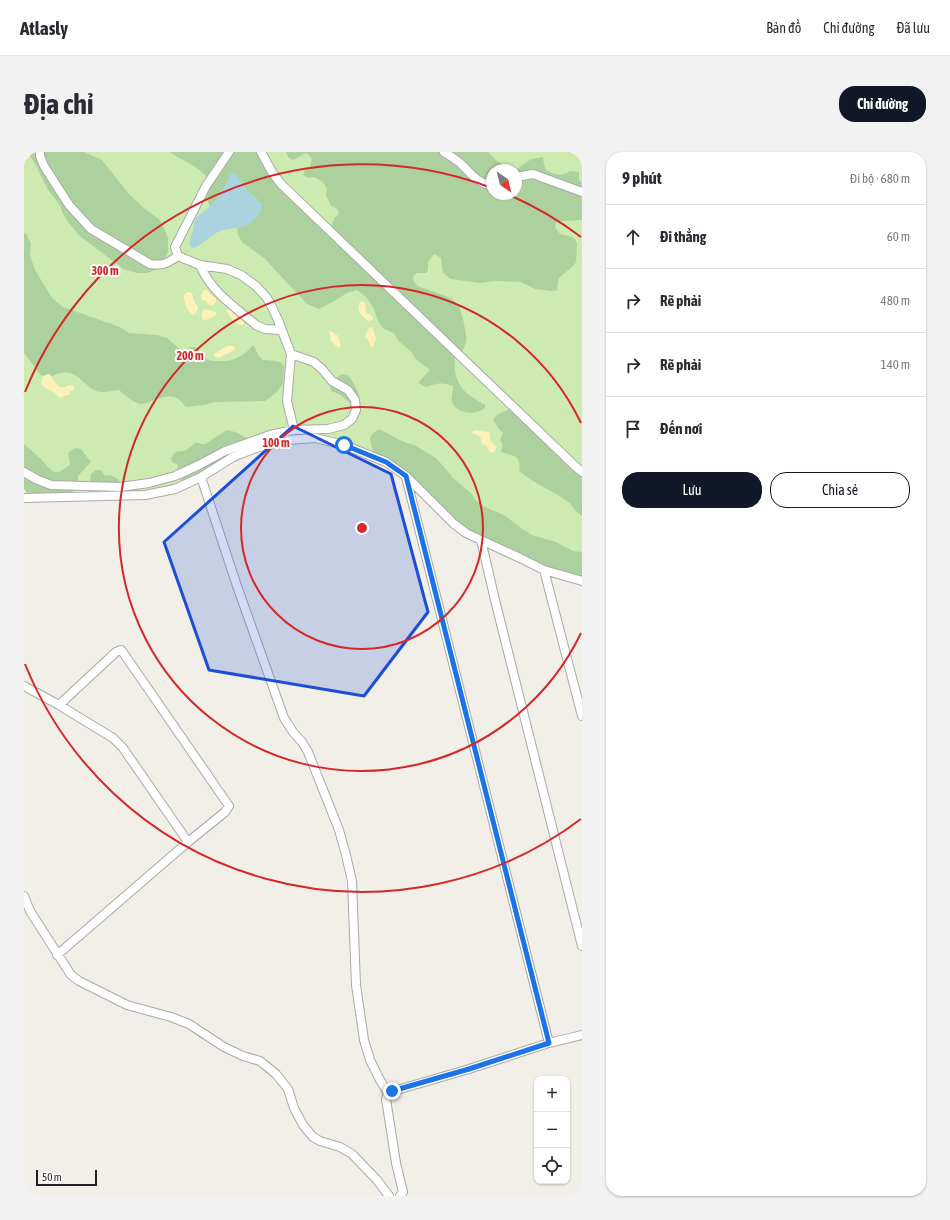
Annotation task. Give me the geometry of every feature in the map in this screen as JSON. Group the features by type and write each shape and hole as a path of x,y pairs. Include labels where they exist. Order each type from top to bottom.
{"street":[{"path":"40,152 44,166 69,205 91,229 150,264 166,264 178,256"},
{"path":"229,152 206,186 175,248 178,256 200,265 227,268 242,275 256,286 272,305 291,354 287,401 294,430"},
{"path":"261,152 272,172 282,184 582,472"},
{"path":"444,152 460,163 477,179 486,184"},
{"path":"522,176 533,174 582,192"},
{"path":"200,265 211,286 256,325 265,329 281,330"},
{"path":"24,472 36,479 51,484 120,487 149,483 175,476 225,451 270,435 294,430 328,429 344,425 352,419 356,410 355,400 348,390 332,382 322,369 314,362 291,354"},
{"path":"24,498 145,495 175,489 200,477 233,457 256,448 288,440 315,438 344,445 386,462 406,476 454,524 481,540 544,570 582,581"},
{"path":"406,476 549,1043"},
{"path":"200,477 284,718 308,752 339,830 346,855 352,881 356,985 364,1040 370,1060 388,1093 386,1100 396,1163 403,1192 400,1196"},
{"path":"481,540 582,946"},
{"path":"544,570 582,716"},
{"path":"57,955 225,812 229,806 124,652 121,650 116,652 59,705"},
{"path":"24,686 59,705 113,738 123,748 188,842"},
{"path":"24,896 30,911 71,975 79,981 127,1005 171,1017 183,1022 224,1047 243,1056 260,1061 276,1074 288,1089 294,1108 303,1125 313,1137 320,1141 340,1147 352,1154 377,1180 389,1196"},
{"path":"388,1093 549,1043 582,1035"}],"highlighted area":[{"path":"293,426 391,474 428,612 364,696 209,670 164,542"}],"green space":[{"path":"24,152 582,152 582,578 408,474 344,442 287,437 174,486 145,492 72,493 24,489"},
{"path":"27,152 84,152 102,160 129,194 146,210 159,219 163,226 168,238 168,252 165,259 157,269 147,273 137,273 123,269 80,236 68,222 60,205 48,190 34,162"},
{"path":"170,152 259,152 263,161 455,353 455,373 459,384 469,395 485,405 485,408 472,413 463,411 458,409 452,402 453,386 440,384 426,387 418,383 430,370 417,360 399,341 394,333 384,329 379,323 373,307 367,298 357,290 347,293 319,309 307,304 264,258 242,242 238,235 237,228 247,225 257,199 248,192 236,175 230,175 217,200 210,207 206,197 212,182 197,168"},
{"path":"286,152 488,152 501,164 486,164 486,200 522,200 522,165 531,159 543,157 546,170 553,173 561,175 570,171 579,172 579,179 582,184 582,220 556,222 555,227 560,234 573,237 577,243 576,262 559,278 557,290 552,291 535,289 521,282 494,281 480,283 451,279 443,273 441,258 434,254 428,262 428,270 426,273 417,273 414,275 413,280 416,285 449,297 457,304 462,315 466,337 466,342 461,354 330,228 339,212 336,208 331,206 326,195 327,189 323,182 314,177 308,178 303,175 305,170 310,168 312,159 305,153 293,160 288,157"},
{"path":"24,233 27,235 31,244 30,255 35,270 52,298 63,307 120,327 129,333 157,335 167,338 180,349 187,350 191,347 195,347 208,360 232,360 243,355 252,346 254,346 258,355 263,360 282,363 284,368 283,384 276,393 265,401 214,402 186,407 180,400 170,396 161,397 145,404 141,404 135,402 119,390 100,392 94,390 79,378 68,373 61,373 52,376 49,374 43,376 24,353"},
{"path":"343,374 349,376 356,388 360,403 357,406 351,404 341,395 331,391 330,387 334,381"},
{"path":"509,409 513,409 582,474 582,516 567,501 519,471 520,466 516,457 501,452 503,445 500,440 503,433 493,419 497,415"},
{"path":"379,429 402,441 416,446 436,458 453,478 472,494 475,500 487,508 504,515 532,535 556,542 573,551 581,552 582,578 545,568 468,530 373,454 370,438 372,434"},
{"path":"227,430 242,435 255,446 184,481 177,478 175,472 178,468 177,464 173,463 171,459 176,452 186,450 197,442 205,444"},
{"path":"24,444 54,472 59,472 70,465 68,453 75,448 81,449 91,462 78,476 78,480 72,493 28,495 24,489"},
{"path":"96,470 101,470 105,476 110,475 118,479 120,483 118,493 89,493 91,474"}],"sand":[{"path":"204,290 207,290 216,298 216,302 213,305 209,305 206,301 201,299"},
{"path":"187,292 192,293 194,301 198,307 196,313 193,315 188,309 184,300 184,295"},
{"path":"363,301 365,303 366,312 372,316 373,320 368,321 360,313 358,308 360,302"},
{"path":"230,308 232,309 233,314 242,319 244,323 243,325 238,325 233,321 226,310"},
{"path":"205,309 216,312 216,315 203,320 202,314"},
{"path":"369,328 373,328 377,338 374,342 374,346 372,347 365,337"},
{"path":"329,331 338,336 341,345 339,348 330,340 331,338"},
{"path":"227,346 234,346 235,349 219,358 214,356 214,354"},
{"path":"49,374 59,387 72,385 74,386 74,389 69,395 59,398 54,392 42,385 41,382 43,377"},
{"path":"474,430 489,432 490,440 497,447 494,452 491,453 487,446 482,444 480,436 472,433"}],"water":[{"path":"233,173 248,192 262,204 257,217 250,223 241,227 220,231 194,248 191,247 189,243 196,218 215,202 225,187 230,175"}],"route":[{"path":"344,445 386,462 406,476 549,1043 469,1069 392,1091"}]}
